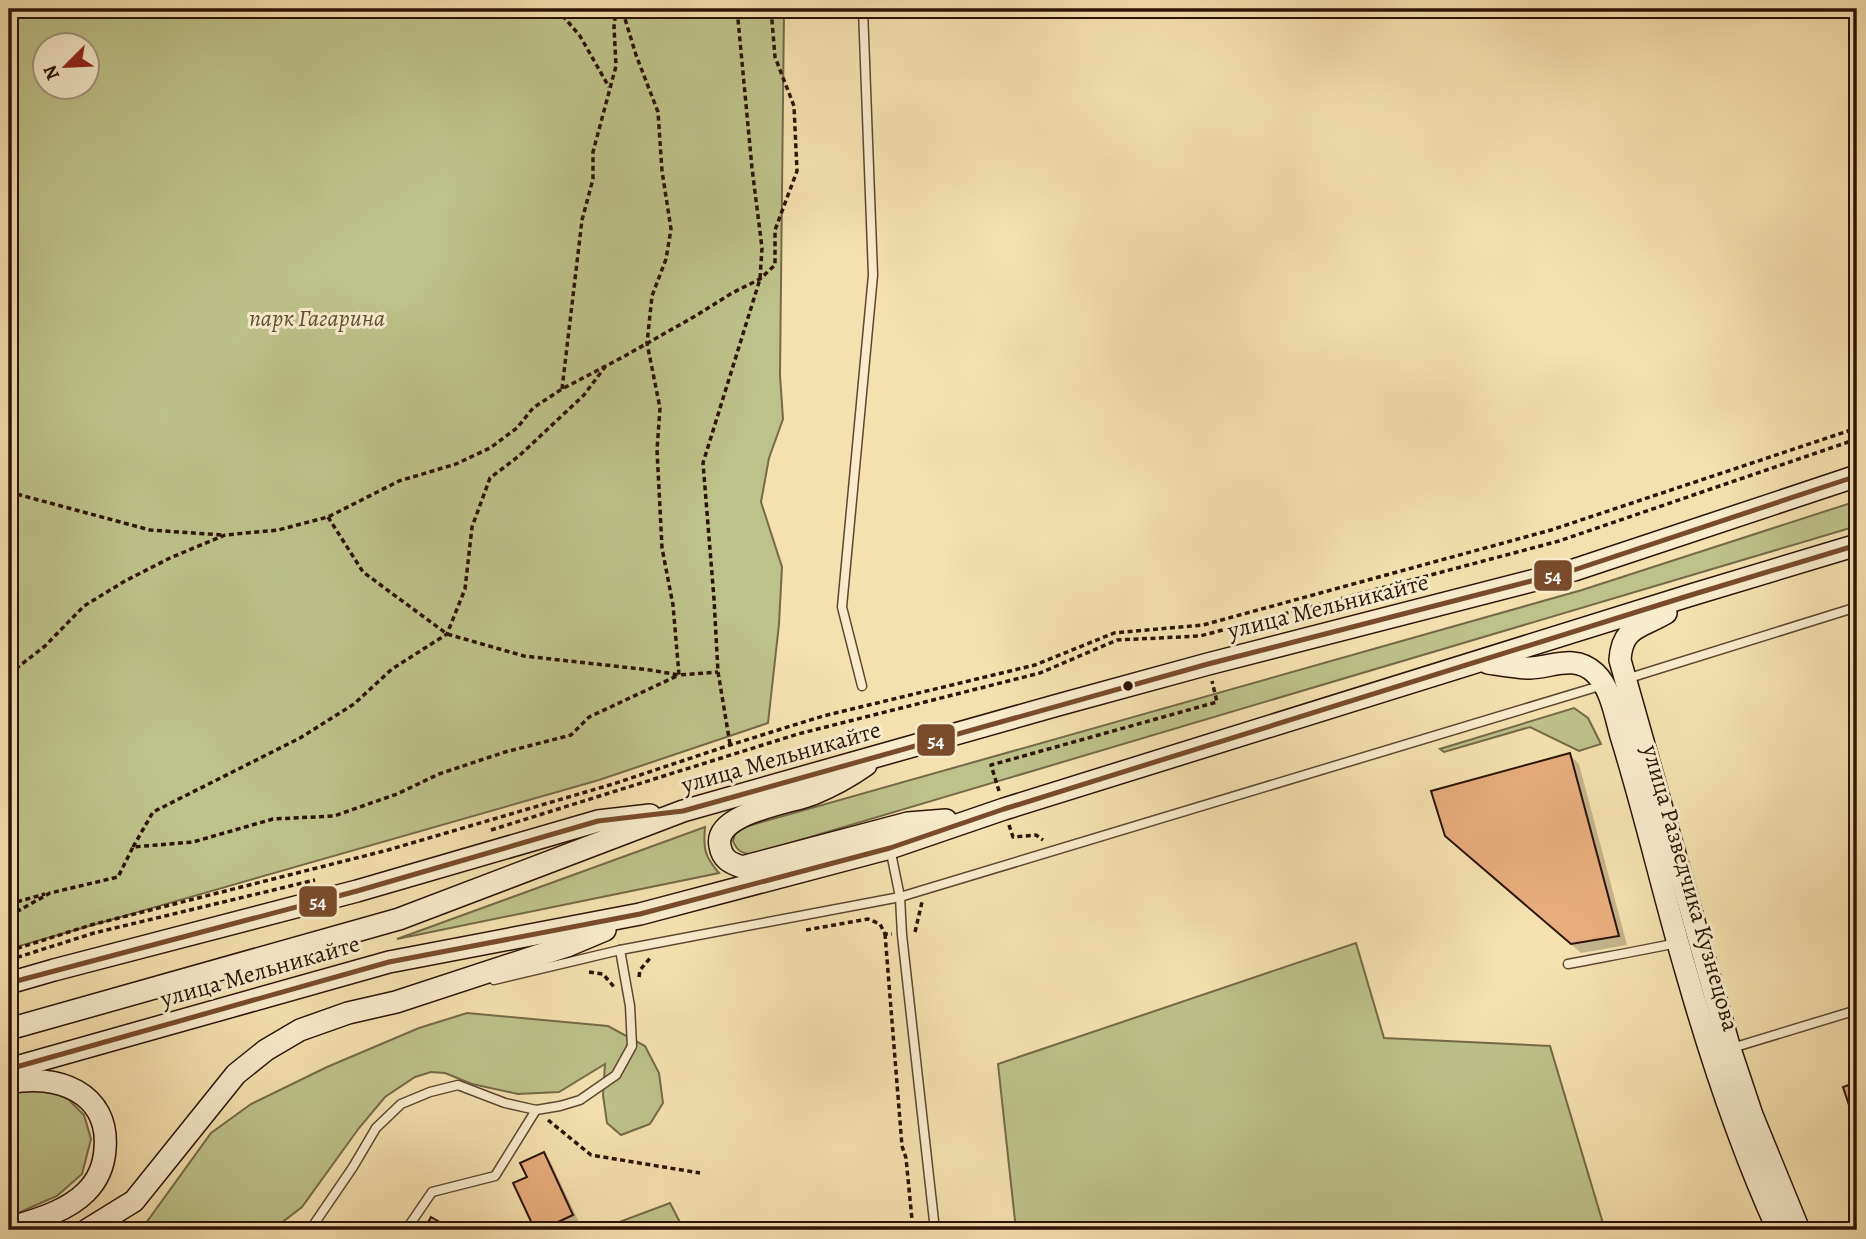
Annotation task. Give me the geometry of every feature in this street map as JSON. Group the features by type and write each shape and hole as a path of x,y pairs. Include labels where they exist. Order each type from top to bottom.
{"main road":[{"name":"улица Мельникайте","path":"9,1029 399,919 683,811 1208,664 1574,570 1857,476"},
{"name":"улица Мельникайте","path":"9,1069 389,962 640,914 890,848 1004,809 1857,545"},
{"name":"улица Разведчика Кузнецова","path":"1691,595 1664,615 1627,634 1621,645 1615,682 1628,757 1712,1058 1778,1230"},
{"path":"1479,663 1530,668 1564,662 1580,663 1615,682"},
{"name":"улица Разведчика Кузнецова","path":"1615,682 1752,1115 1799,1230"},
{"path":"879,755 843,781 811,795 744,815 728,824 719,840 724,857 742,867 908,823 983,816"},
{"path":"9,984 357,891 598,821 683,811"},
{"path":"87,1230 134,1201 236,1074 265,1050 300,1030 568,946 640,914"},
{"path":"9,1083 44,1080 64,1084 81,1093 95,1107 104,1126 106,1138 99,1175 85,1193 64,1208 9,1228"}],"lane":[{"path":"862,686 842,607 873,275 863,9"},
{"path":"396,1002 620,950 900,897 1857,607"},
{"path":"890,848 900,897 935,1230"},
{"path":"1568,964 1679,942"},
{"path":"310,1230 376,1128 401,1104 430,1092 458,1085 536,1110 580,1100 616,1075 632,1046 631,1006 620,950"},
{"path":"1730,1049 1857,1010"},
{"path":"406,1230 432,1192 495,1176 536,1110"}],"path":[{"path":"557,9 580,36 610,89"},
{"path":"562,389 582,220 593,179 593,152 616,66 616,9"},
{"path":"622,9 658,112 662,171 671,229 666,259 652,296 647,343 660,408 657,450 662,548 673,605 679,675"},
{"path":"730,745 718,672 703,463 760,279 762,248 737,9"},
{"path":"9,492 150,530 225,535 278,530 328,517 399,481 456,464 490,448 517,428 533,408 562,389 760,279 775,265 775,230 797,171 794,106 775,57 771,9"},
{"path":"9,344 19,342"},
{"path":"9,904 118,877 153,812 300,738 354,704 392,669 447,634 465,589 472,527 490,478 519,456 584,394 605,366"},
{"path":"9,951 91,925 388,850 613,784 823,716 1035,665 1114,633 1203,625 1551,530 1857,428"},
{"path":"485,832 798,734 1040,673 1117,640 1200,636 1559,541 1857,439"},
{"path":"328,517 363,572 447,634 524,656 679,675 718,672"},
{"path":"9,674 45,646 85,606 125,581 170,558 225,535"},
{"path":"1046,843 1036,835 1013,837 991,765 1217,702 1200,636"},
{"path":"134,847 193,842 273,819 334,816 397,794 439,774 505,752 571,736 589,717 679,675"},
{"path":"9,960 94,933 316,880"},
{"path":"9,916 50,893"},
{"path":"885,934 902,1146 906,1158 913,1230"},
{"path":"536,1110 591,1155 700,1172"}],"green space":[{"name":"парк Гагарина","path":"9,9 784,9 780,375 783,419 769,458 761,502 782,567 779,624 768,723 599,780 9,949"},
{"path":"1857,501 1857,526 753,854 740,851 733,841 741,828 1582,590"},
{"path":"1574,708 1588,718 1601,744 1579,751 1530,727 1444,752 1440,749"},
{"path":"705,827 706,852 719,873 397,939"},
{"path":"1356,943 1384,1038 1550,1046 1605,1230 1016,1230 998,1064"},
{"path":"467,1013 608,1026 645,1046 659,1073 663,1103 650,1124 621,1135 607,1123 603,1095 605,1064 559,1092 518,1094 472,1084 445,1073 431,1072 415,1077 385,1097 302,1207 272,1230 141,1230 211,1133 251,1104 327,1067 419,1028"},
{"path":"25,1089 49,1089 68,1099 84,1115 91,1139 82,1174 57,1196 9,1217 9,1093"},
{"path":"670,1203 684,1230 598,1230"}],"building":[{"path":"1570,753 1619,936 1571,944 1445,836 1431,791"},
{"path":"1857,1082 1857,1109 1851,1111 1843,1087"},
{"path":"544,1152 573,1215 541,1230 535,1230 513,1183 527,1177 520,1163"},
{"path":"431,1217 450,1228 424,1230"}],"transit line":[{"name":"54","path":"9,983 357,891 598,821 683,811 1208,664 1574,570 1857,476"},
{"name":"54","path":"9,1069 389,962 640,914 890,848 1004,809 1857,545"}]}
